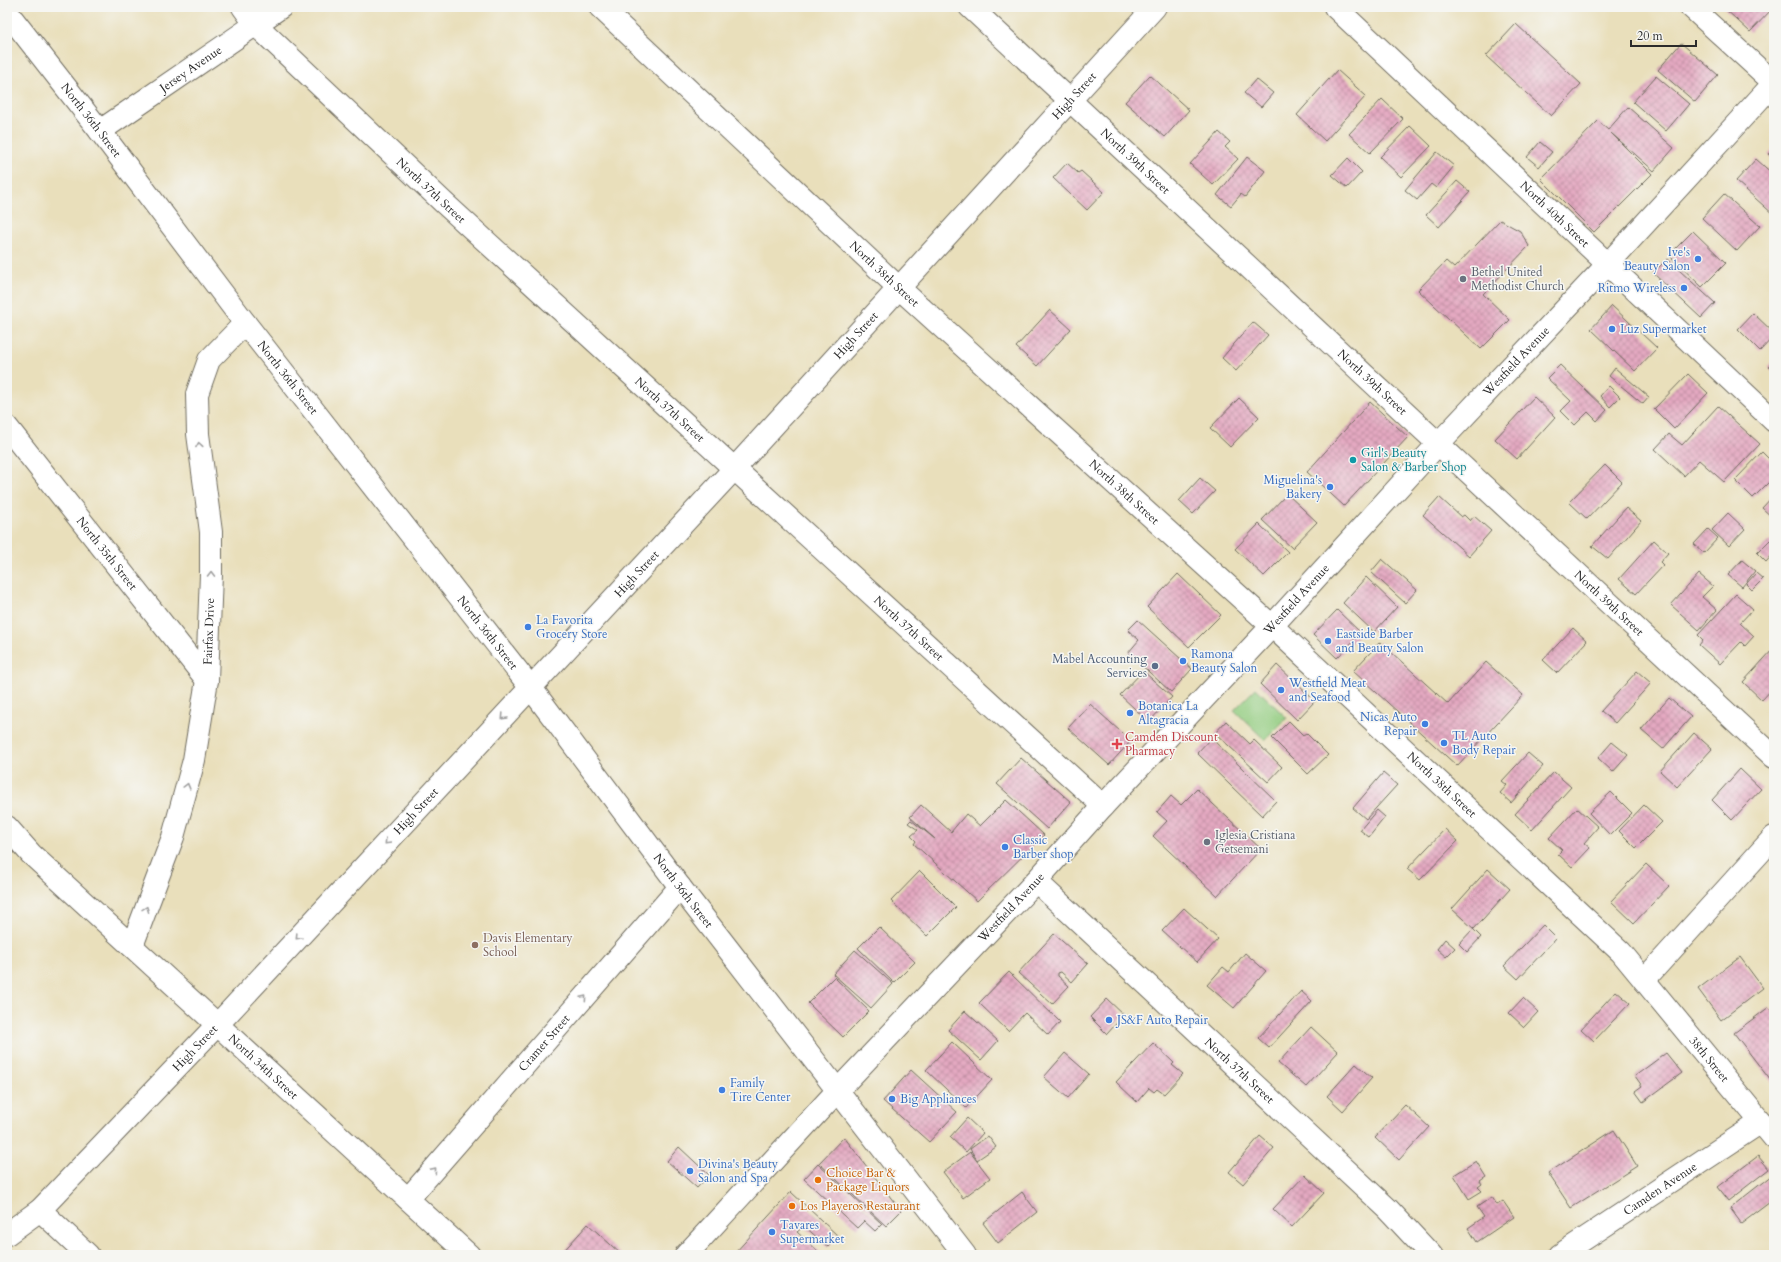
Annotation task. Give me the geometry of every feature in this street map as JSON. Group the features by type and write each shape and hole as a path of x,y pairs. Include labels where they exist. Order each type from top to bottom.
{"street":[{"path":"7,12 15,7"},
{"name":"North 37th Street","path":"243,7 256,25 443,202 1102,806"},
{"name":"Jersey Avenue","path":"100,131 281,7"},
{"name":"North 38th Street","path":"600,7 899,288 1272,626 1621,952 1644,980"},
{"name":"North 39th Street","path":"970,7 1774,757"},
{"name":"High Street","path":"7,1234 40,1210 218,1024 734,469 1155,7"},
{"name":"North 40th Street","path":"1335,7 1774,421"},
{"path":"1690,7 1774,83"},
{"name":"North 36th Street","path":"7,12 100,131 245,323 531,688 680,887 965,1255"},
{"name":"Westfield Avenue","path":"686,1255 838,1090 1036,881 1102,806 1272,626 1438,444 1607,265 1774,83"},
{"name":"Fairfax Drive","path":"132,946 173,837 194,760 207,680 211,532 198,434 197,394 209,360 245,323"},
{"name":"North 35th Street","path":"7,427 207,680"},
{"name":"North 34th Street","path":"10,837 31,854 218,1024 469,1255"},
{"path":"1644,980 1774,837"},
{"name":"North 37th Street","path":"1036,881 1388,1209 1428,1250"},
{"name":"Cramer Street","path":"408,1199 680,887"},
{"name":"38th Street","path":"1644,980 1768,1130"},
{"name":"Camden Avenue","path":"1570,1252 1768,1130"},
{"path":"40,1210 88,1255"}],"green space":[{"path":"1256,688 1287,718 1265,740 1234,710"}],"building":[{"path":"1723,7 1774,7 1750,32"},
{"path":"1516,24 1581,84 1551,116 1486,56"},
{"path":"1681,43 1718,75 1695,102 1658,70"},
{"path":"1337,70 1366,96 1325,141 1297,115"},
{"path":"1150,75 1189,110 1165,137 1125,102"},
{"path":"1656,76 1689,104 1666,131 1633,102"},
{"path":"1256,79 1273,93 1261,107 1244,93"},
{"path":"1382,99 1403,119 1370,153 1349,134"},
{"path":"1628,107 1674,148 1654,171 1611,133 1652,174 1594,232 1541,179 1598,121 1608,130"},
{"path":"1410,126 1431,146 1401,177 1380,157"},
{"path":"1219,132 1230,142 1225,147 1238,159 1213,185 1190,164"},
{"path":"1540,142 1552,152 1539,167 1527,157"},
{"path":"1774,148 1774,160 1768,154"},
{"path":"1437,152 1454,166 1436,188 1431,184 1417,200 1405,190"},
{"path":"1247,157 1265,171 1245,197 1241,194 1231,206 1217,195"},
{"path":"1348,158 1362,172 1347,188 1332,175"},
{"path":"1756,159 1774,175 1774,215 1736,181"},
{"path":"1067,163 1078,173 1081,171 1104,192 1087,210 1053,178"},
{"path":"1457,181 1470,192 1439,227 1426,215"},
{"path":"1724,194 1760,226 1737,251 1702,218"},
{"name":"Bethel United Methodist Church","path":"1500,220 1520,231 1529,246 1483,294 1510,320 1481,349 1418,290 1446,261 1454,268"},
{"name":"Ive's Beauty Salon","path":"1693,231 1726,263 1702,287 1669,255"},
{"name":"Ritmo Wireless","path":"1667,259 1715,303 1701,318 1653,273"},
{"path":"1612,306 1657,348 1635,371 1591,329"},
{"path":"1050,310 1071,329 1037,366 1016,347"},
{"path":"1753,313 1774,333 1774,336 1760,351 1738,329"},
{"path":"1253,322 1268,335 1236,371 1222,358"},
{"path":"1774,360 1774,372 1768,366"},
{"path":"1560,365 1607,410 1597,421 1588,412 1575,425 1561,411 1571,401 1547,378"},
{"path":"1615,368 1649,397 1643,404 1609,376"},
{"path":"1688,374 1708,393 1674,429 1654,409"},
{"path":"1609,386 1620,397 1610,407 1600,396"},
{"path":"1534,397 1555,417 1517,459 1495,439"},
{"path":"1239,398 1259,417 1230,447 1210,428"},
{"path":"1370,402 1408,437 1344,506 1307,472"},
{"path":"1718,406 1760,444 1724,482 1699,460 1684,476 1655,449 1669,434 1682,445"},
{"path":"1762,452 1774,464 1774,477 1753,498 1735,480"},
{"path":"1605,465 1622,482 1587,519 1569,502"},
{"path":"1200,478 1215,491 1193,514 1179,501"},
{"path":"1287,494 1317,522 1292,548 1262,520"},
{"path":"1774,495 1774,519 1762,508"},
{"path":"1439,497 1461,517 1464,515 1470,521 1474,516 1491,531 1469,556 1423,515"},
{"path":"1626,508 1641,521 1608,559 1592,546"},
{"path":"1728,513 1745,529 1729,546 1712,530"},
{"path":"1259,524 1288,552 1264,576 1235,549"},
{"path":"1708,529 1718,538 1704,553 1694,544"},
{"path":"1654,540 1668,553 1660,562 1663,565 1636,594 1619,579"},
{"path":"1770,540 1774,544 1774,553 1766,562 1757,553"},
{"path":"1382,559 1417,590 1405,603 1371,572"},
{"path":"1742,560 1755,571 1742,587 1728,575"},
{"path":"1756,573 1763,579 1752,590 1746,584"},
{"path":"1178,574 1221,615 1189,647 1147,607"},
{"path":"1699,574 1713,586 1702,597 1717,610 1699,630 1671,605"},
{"path":"1366,577 1397,607 1374,632 1343,603"},
{"path":"1736,594 1753,609 1740,623 1754,636 1745,646 1741,642 1720,664 1699,645 1703,640 1698,635"},
{"path":"1337,610 1361,633 1337,658 1313,635"},
{"path":"1138,620 1192,669 1171,692 1128,653 1139,640 1128,630"},
{"path":"1573,628 1587,641 1557,673 1543,660"},
{"path":"1380,642 1448,704 1486,662 1523,695 1457,766 1353,671"},
{"path":"1774,648 1774,687 1762,700 1743,682"},
{"path":"1277,665 1315,701 1297,720 1260,684"},
{"path":"1143,671 1172,697 1149,722 1120,695"},
{"path":"1637,671 1651,683 1615,723 1601,711"},
{"path":"1669,698 1691,717 1663,749 1641,730"},
{"path":"1090,704 1131,741 1109,765 1068,728"},
{"path":"1226,721 1250,744 1254,740 1282,767 1268,782 1215,733"},
{"path":"1289,721 1303,735 1306,733 1328,755 1308,774 1272,738"},
{"path":"1694,733 1712,749 1677,787 1660,771"},
{"path":"1211,738 1276,801 1262,816 1197,753"},
{"path":"1612,742 1628,755 1613,772 1598,758"},
{"path":"1528,753 1543,766 1511,803 1500,793 1507,785 1502,781"},
{"path":"1021,758 1071,802 1047,829 997,784"},
{"path":"1740,769 1761,789 1732,820 1712,800"},
{"path":"1554,772 1571,787 1532,830 1515,814"},
{"path":"1383,773 1397,785 1366,819 1353,808"},
{"name":"Iglesia Cristiana Getsemani","path":"1197,789 1261,849 1217,896 1153,836 1167,821 1157,812 1171,796 1181,805"},
{"path":"1611,792 1632,813 1610,835 1589,813"},
{"path":"1006,800 1044,835 977,901 914,844 916,841 911,836 918,830 908,823 911,820 935,839 910,817 921,805 951,832 966,814 980,826"},
{"path":"1644,805 1662,822 1636,848 1619,831"},
{"path":"1577,808 1598,827 1584,843 1590,848 1572,867 1558,854 1562,850 1549,838"},
{"path":"1377,810 1385,817 1369,837 1360,830"},
{"path":"1445,829 1458,841 1420,880 1407,869"},
{"path":"1646,864 1669,886 1634,923 1611,901"},
{"path":"1488,869 1510,889 1474,929 1452,909"},
{"path":"920,871 956,907 927,936 891,901"},
{"path":"1184,908 1218,939 1197,962 1162,931"},
{"path":"1543,925 1556,938 1518,979 1504,966"},
{"path":"879,927 915,962 894,983 858,948"},
{"path":"1473,929 1481,937 1467,952 1459,944"},
{"path":"1054,934 1088,964 1072,982 1061,972 1058,973 1058,976 1069,986 1052,1004 1018,973"},
{"path":"1445,939 1455,948 1446,957 1437,949"},
{"path":"855,950 893,984 871,1008 833,974"},
{"path":"1245,953 1266,971 1234,1008 1207,985 1223,967 1229,972"},
{"path":"1740,957 1763,988 1721,1020 1698,989"},
{"path":"1009,972 1060,1022 1048,1035 1025,1013 1008,1031 979,1003"},
{"path":"834,977 869,1011 843,1037 808,1003"},
{"path":"1301,991 1312,1001 1269,1048 1258,1038"},
{"path":"1616,991 1630,1003 1594,1041 1581,1029"},
{"path":"1523,998 1538,1012 1524,1027 1509,1013"},
{"path":"1107,999 1124,1015 1107,1034 1090,1017"},
{"path":"1769,1007 1774,1013 1774,1085 1734,1033"},
{"path":"965,1011 998,1041 981,1060 948,1030"},
{"path":"1311,1027 1338,1052 1306,1087 1278,1063"},
{"path":"952,1042 992,1080 966,1108 926,1070"},
{"path":"1153,1043 1174,1063 1172,1065 1183,1074 1164,1094 1157,1089 1154,1092 1149,1088 1137,1102 1116,1082"},
{"path":"1065,1053 1089,1074 1068,1098 1044,1077"},
{"path":"1666,1053 1682,1073 1643,1102 1635,1091 1642,1086 1635,1076"},
{"path":"1356,1064 1372,1078 1343,1111 1327,1096"},
{"path":"911,1070 957,1112 929,1142 883,1101"},
{"path":"1405,1105 1429,1127 1399,1160 1375,1137"},
{"path":"967,1118 983,1133 966,1152 950,1137"},
{"path":"1614,1130 1637,1166 1571,1208 1548,1173"},
{"path":"988,1136 996,1147 977,1160 970,1149"},
{"path":"1260,1136 1274,1148 1243,1184 1229,1172"},
{"path":"844,1137 901,1211 886,1226 819,1163"},
{"path":"679,1147 709,1175 697,1188 667,1161"},
{"path":"970,1152 990,1178 963,1198 943,1172"},
{"path":"1758,1156 1769,1169 1728,1201 1717,1187"},
{"path":"1476,1161 1486,1177 1480,1181 1482,1184 1478,1187 1482,1191 1469,1199 1454,1175"},
{"path":"818,1164 882,1224 875,1231 864,1221 857,1228 804,1179"},
{"path":"1305,1175 1324,1193 1292,1227 1273,1209"},
{"path":"1772,1175 1774,1178 1774,1198 1741,1223 1730,1208"},
{"path":"791,1192 838,1236 828,1247 804,1226 797,1232 819,1252 817,1255 733,1255"},
{"path":"1022,1192 1037,1212 998,1243 983,1223"},
{"path":"1492,1197 1497,1205 1503,1201 1514,1217 1477,1242 1468,1228 1484,1217 1477,1207"},
{"path":"588,1224 622,1255 560,1255"}],"place":[{"name":"Ive's Beauty Salon","path":"1698,259"},
{"name":"Bethel United Methodist Church","path":"1463,279"},
{"name":"Ritmo Wireless","path":"1684,288"},
{"name":"Luz Supermarket","path":"1612,329"},
{"name":"Girl's Beauty Salon & Barber Shop","path":"1353,460"},
{"name":"Miguelina's Bakery","path":"1330,487"},
{"name":"La Favorita Grocery Store","path":"528,627"},
{"name":"Eastside Barber and Beauty Salon","path":"1328,641"},
{"name":"Ramona Beauty Salon","path":"1183,661"},
{"name":"Mabel Accounting Services","path":"1155,666"},
{"name":"Westfield Meat and Seafood","path":"1281,690"},
{"name":"Botanica La Altagracia","path":"1130,713"},
{"name":"Nicas Auto Repair","path":"1425,724"},
{"name":"TL Auto Body Repair","path":"1444,743"},
{"name":"Camden Discount Pharmacy","path":"1117,744"},
{"name":"Iglesia Cristiana Getsemani","path":"1207,842"},
{"name":"Classic Barber shop","path":"1005,847"},
{"name":"Davis Elementary School","path":"475,945"},
{"name":"JS&F Auto Repair","path":"1109,1020"},
{"name":"Family Tire Center","path":"722,1090"},
{"name":"Big Appliances","path":"892,1099"},
{"name":"Divina's Beauty Salon and Spa","path":"690,1171"},
{"name":"Choice Bar & Package Liquors","path":"818,1180"},
{"name":"Los Playeros Restaurant","path":"792,1206"},
{"name":"Tavares Supermarket","path":"772,1232"}]}
